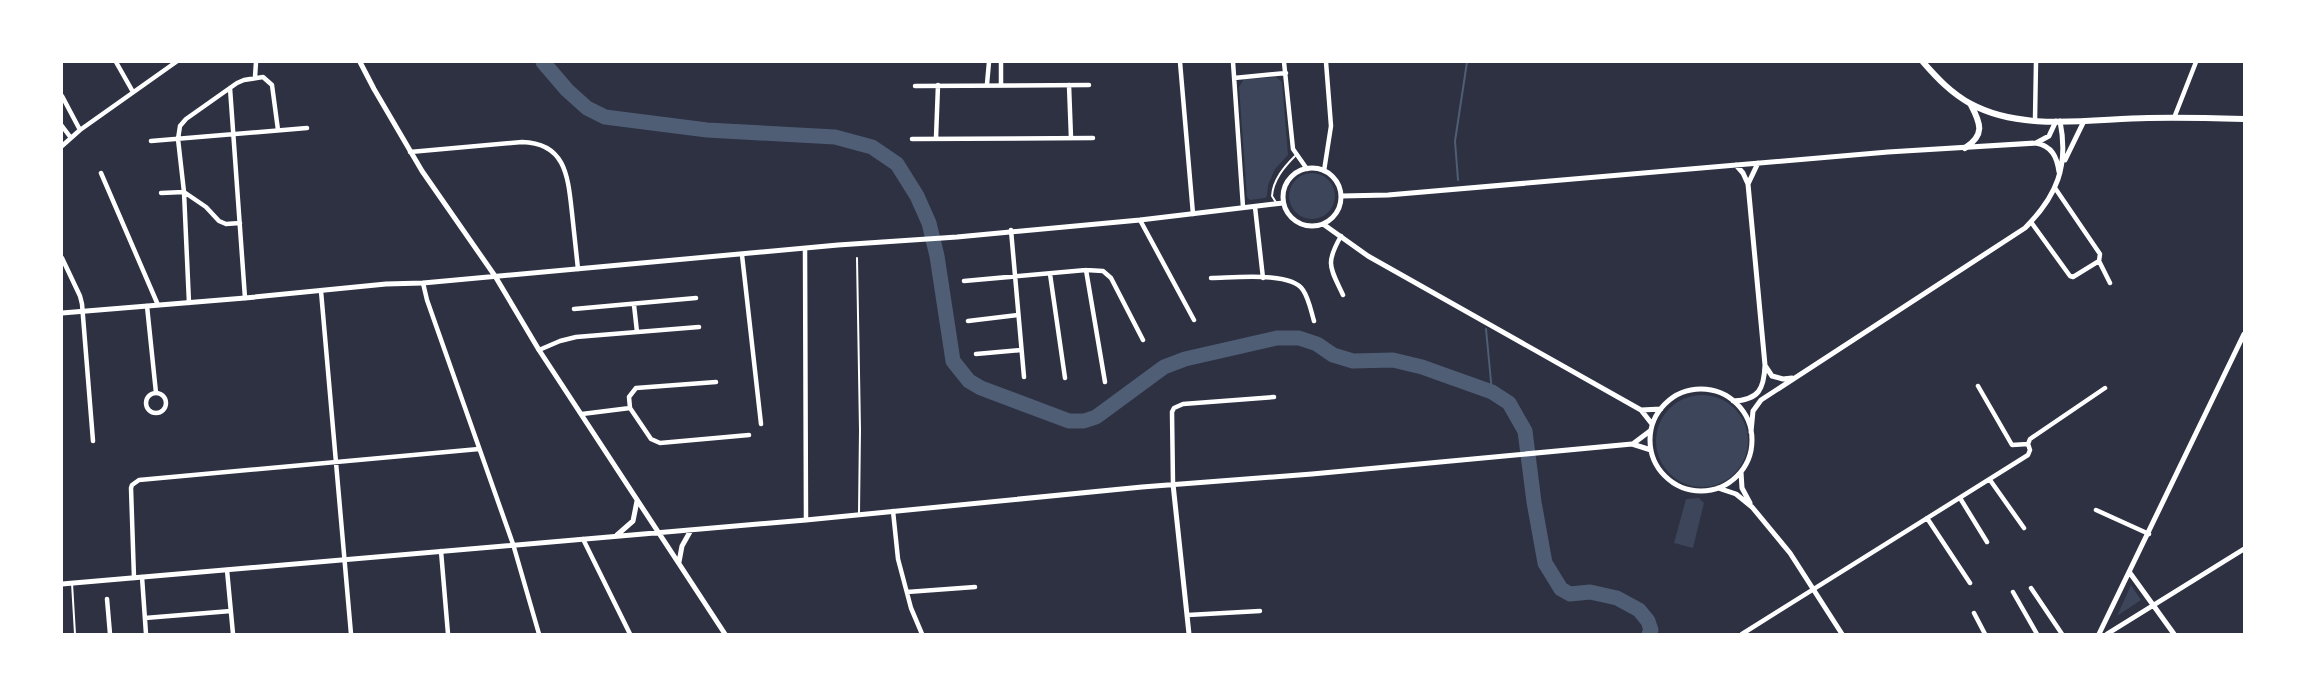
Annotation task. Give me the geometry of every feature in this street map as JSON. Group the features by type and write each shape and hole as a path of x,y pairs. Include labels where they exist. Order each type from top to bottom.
{"main road":[{"path":"1923,62 1942,84 1971,104 1994,112 2035,120 2244,119"},
{"path":"1965,148 1974,142 1980,128 1971,104"}],"street":[{"path":"116,62 133,92"},
{"path":"62,146 80,130 176,62"},
{"path":"255,77 256,62"},
{"path":"360,62 410,152 495,276 539,350 725,634"},
{"path":"987,84 989,62"},
{"path":"1001,62 1001,84"},
{"path":"1180,62 1193,214"},
{"path":"1233,62 1243,207"},
{"path":"1284,62 1292,143 1296,155 1306,169"},
{"path":"1324,171 1331,126 1326,62"},
{"path":"2035,120 2036,62"},
{"path":"2174,118 2196,62"},
{"path":"1234,78 1286,73"},
{"path":"189,303 184,192 178,131 183,122 230,88 255,77 264,77 272,85 278,130"},
{"path":"936,138 938,85"},
{"path":"1069,85 1071,138"},
{"path":"915,86 1089,85"},
{"path":"230,88 245,298"},
{"path":"62,96 80,130"},
{"path":"2036,143 2049,136 2058,121"},
{"path":"2058,121 2064,148 2060,172"},
{"path":"1751,432 1745,415 1733,401 1716,392 1697,390 1677,396 1660,409 1650,431 1651,450 1655,464 1664,476 1676,485 1689,490 1704,491 1731,482 1741,472 1751,449 1753,411 1756,405 1793,378 2025,228 2055,188 2084,121"},
{"path":"62,126 71,138"},
{"path":"151,141 307,128"},
{"path":"912,138 1093,138"},
{"path":"410,152 522,142 534,142 546,147 558,156 569,179 578,269"},
{"path":"1341,196 1388,195 1888,152 2036,143 2044,145 2054,154 2060,172"},
{"path":"1748,184 1758,163"},
{"path":"1733,401 1755,396 1762,385 1765,365 1748,184 1736,165"},
{"path":"1306,169 1324,171 1333,177 1341,196 1340,204 1333,217 1323,224 1313,226 1303,225 1293,220 1280,203 1287,181 1296,173 1306,169"},
{"path":"101,173 158,305"},
{"path":"2055,188 2100,254 2099,261 2110,283"},
{"path":"161,193 184,192 206,207 219,221 226,224 240,223"},
{"path":"62,313 957,237 1140,220 1280,203"},
{"path":"1255,207 1263,278"},
{"path":"1333,217 1340,235 1331,254 1331,271 1343,295"},
{"path":"1140,220 1194,320"},
{"path":"2031,222 2070,276 2073,277 2099,261"},
{"path":"1323,224 1368,256 1641,410 1652,424"},
{"path":"1011,231 1023,377"},
{"path":"805,249 806,520"},
{"path":"742,255 761,424"},
{"path":"62,258 80,296 83,311 93,441"},
{"path":"964,281 1086,270 1103,271 1111,278 1143,340"},
{"path":"1086,270 1105,382"},
{"path":"1050,274 1065,378"},
{"path":"1211,278 1263,278 1297,283 1304,290 1314,321"},
{"path":"423,283 513,544 539,634"},
{"path":"321,291 351,634"},
{"path":"574,309 696,298"},
{"path":"634,304 637,332"},
{"path":"147,306 156,393"},
{"path":"968,321 1018,315"},
{"path":"539,350 567,338 699,327"},
{"path":"2099,634 2244,334"},
{"path":"976,354 1021,350"},
{"path":"1765,365 1772,376 1783,379 1793,378"},
{"path":"716,382 636,388 629,397 630,408 651,439 660,443 749,435"},
{"path":"1978,386 2012,445 2028,444"},
{"path":"2028,444 2030,440 2105,388"},
{"path":"156,393 163,395 167,403 164,411 156,414 148,410 146,401 151,394 156,393"},
{"path":"1189,634 1173,484 1172,412 1174,408 1183,404 1274,397"},
{"path":"582,414 630,408"},
{"path":"1641,410 1660,409"},
{"path":"1632,444 1650,431"},
{"path":"62,584 806,520 1173,484 1507,457 1632,444 1651,450"},
{"path":"1742,634 2028,455 2030,450 2028,444"},
{"path":"134,578 131,488 135,482 149,478 479,448"},
{"path":"1741,472 1742,488 1752,507 1790,554 1842,634"},
{"path":"1990,480 2025,528"},
{"path":"1718,488 1736,494 1752,507"},
{"path":"1960,498 1988,542"},
{"path":"617,536 633,521 638,500"},
{"path":"2096,510 2149,534"},
{"path":"893,511 897,560 922,634"},
{"path":"1927,518 1970,584"},
{"path":"679,562 682,546 691,530"},
{"path":"583,538 630,634"},
{"path":"2107,634 2244,549"},
{"path":"441,551 448,634"},
{"path":"227,570 233,634"},
{"path":"2130,573 2174,634"},
{"path":"142,577 146,634"},
{"path":"907,592 975,587"},
{"path":"2031,588 2062,634"},
{"path":"2013,592 2037,634"},
{"path":"107,599 110,634"},
{"path":"145,618 231,611"},
{"path":"1188,615 1260,611"},
{"path":"1974,613 1985,634"}],"lane":[{"path":"1280,203 1272,196 1273,186 1286,164 1296,155"},
{"path":"858,258 859,515"},
{"path":"72,583 75,634"}],"shaded area":[{"path":"1276,77 1282,82 1288,155 1275,169 1268,185 1267,196 1250,200 1247,197 1239,87 1244,79"},
{"path":"1312,173 1328,180 1335,196 1328,212 1312,219 1296,212 1289,196 1296,180"},
{"path":"1693,395 1711,395 1728,402 1741,415 1748,432 1748,450 1741,467 1728,480 1711,487 1693,487 1676,480 1663,467 1656,450 1656,432 1663,415 1676,402"},
{"path":"1699,498 1704,503 1693,548 1674,543 1686,499"},
{"path":"2131,585 2141,600 2117,616"}],"waterway":[{"path":"543,62 567,90 587,108 605,117 707,130 835,137 872,147 897,164 917,196 929,223 937,256 953,361 969,381 981,388 1069,421 1084,421 1096,417 1164,367 1185,359 1277,338 1299,338 1317,344 1333,355 1353,361 1393,360 1422,367 1492,392 1509,403 1525,431 1545,563 1561,589 1570,594 1590,592 1617,598 1639,610 1648,621 1651,630 1649,634"},
{"path":"1458,180 1455,141 1467,62"},
{"path":"1486,329 1492,392"}]}
